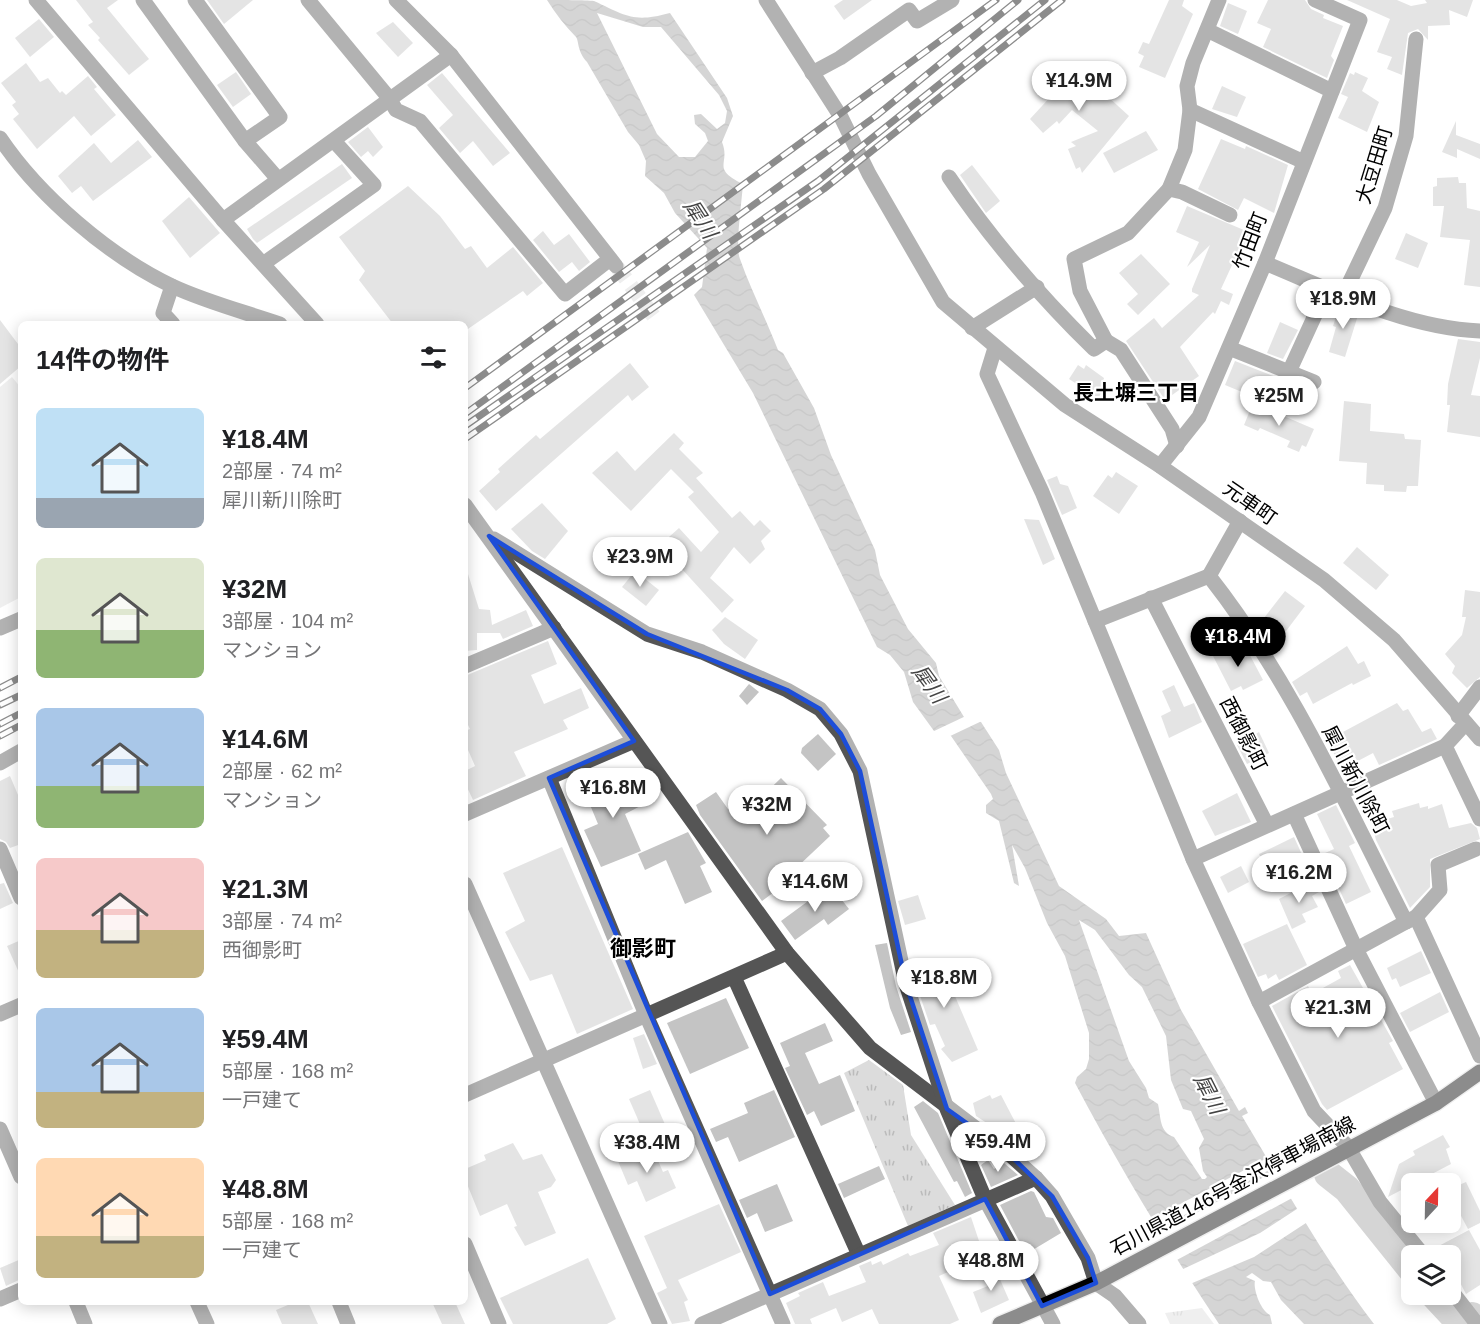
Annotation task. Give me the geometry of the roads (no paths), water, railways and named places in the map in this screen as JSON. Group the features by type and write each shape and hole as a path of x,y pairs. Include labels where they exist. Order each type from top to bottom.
{"main road":[{"name":"石川県道146号金沢停車場南線","path":"1000,1324 1096,1283 1436,1103 1480,1072"}],"street":[{"path":"36,0 223,220 314,321"},
{"path":"143,0 245,141 277,178"},
{"path":"195,0 280,117 245,141"},
{"path":"308,0 389,98 396,110 420,122 565,294 614,263 451,55 396,0"},
{"name":"元車町","path":"766,0 841,117 869,174 943,302 994,348 1065,405 1160,466 1324,580 1394,640 1480,739"},
{"path":"812,73 840,58 909,10 917,21 952,0"},
{"path":"1177,446 1172,429 1121,350 1106,341 1080,291 1074,259 1128,233 1169,189 1185,150 1190,110 1187,86 1193,63 1219,0"},
{"name":"竹田町","path":"1160,466 1199,417 1265,263 1360,20 1315,0"},
{"path":"1207,30 1332,91"},
{"name":"大豆田町","path":"1343,296 1385,208 1406,136 1416,39"},
{"path":"223,220 277,178 334,141 389,98 451,55"},
{"path":"1190,110 1304,162"},
{"path":"0,138 59,206 94,238 172,286 271,321"},
{"path":"263,264 374,185 334,141"},
{"path":"949,177 972,212 1037,287 1050,306 1094,349 1106,341"},
{"path":"1169,189 1182,192 1230,215"},
{"path":"1265,263 1343,296 1455,330 1480,331"},
{"path":"170,321 163,313 172,286"},
{"path":"972,328 1037,287"},
{"path":"1289,372 1327,289"},
{"path":"994,348 987,374 1042,492 1193,859 1259,1002 1314,1111 1380,1202 1415,1245"},
{"path":"1229,348 1314,382"},
{"path":"468,509 787,953 870,1048 947,1109 1007,1152 1036,1178 1052,1196 1088,1258 1096,1283 1115,1296 1139,1324"},
{"path":"1095,621 1209,576 1240,521"},
{"path":"489,536 647,634 702,652 787,690 820,709 842,734 860,771 906,984 947,1109 985,1199 1053,1324"},
{"name":"犀川新川除町","path":"1209,576 1245,621 1411,920 1480,1056"},
{"name":"西御影町","path":"1151,598 1267,825"},
{"path":"0,628 18,620"},
{"path":"468,665 554,628"},
{"path":"1193,859 1445,746 1480,687"},
{"path":"468,813 634,741"},
{"path":"1445,746 1480,819"},
{"path":"0,763 18,753"},
{"path":"549,778 646,1015 783,1324"},
{"path":"1294,814 1356,949 1436,1103"},
{"path":"0,849 18,891"},
{"path":"1259,1002 1411,920 1440,890 1438,865 1479,850"},
{"path":"468,891 660,1324"},
{"path":"468,1094 787,953"},
{"path":"734,977 860,1255"},
{"path":"0,1014 18,1006"},
{"path":"0,1129 18,1170"},
{"path":"702,1324 1036,1178"},
{"path":"468,1251 499,1324"},
{"path":"0,1299 18,1291"},
{"path":"1461,1303 1478,1324"},
{"path":"77,1305 85,1324"},
{"path":"198,1305 207,1324"},
{"path":"340,1305 348,1324"}],"water":[{"path":"547,0 594,1 638,18 670,13 727,98 733,116 722,142 724,169 733,179 743,184 738,235 740,259 778,350 783,353 814,408 831,455 875,550 880,575 908,629 936,663 939,676 964,717 981,722 999,750 1006,773 1059,886 1106,919 1119,936 1146,933 1181,1010 1239,1111 1245,1107 1248,1113 1242,1116 1321,1248 1374,1324 1304,1324 1281,1300 1271,1282 1263,1281 1252,1273 1246,1277 1255,1281 1258,1299 1263,1309 1270,1315 1272,1324 1219,1324 1181,1265 1126,1175 1075,1083 1077,1077 1086,1069 1089,1059 1089,1033 1065,956 1047,923 1025,868 1012,845 1019,886 1014,883 999,821 986,813 986,805 993,799 991,794 951,736 934,731 913,702 904,672 890,655 877,647 753,393 694,295 702,287 707,248 675,213 664,193 645,176 646,161 639,145 628,132 581,54 576,37","holes":["597,13 643,27 661,27 719,95 727,111 725,123 717,129 701,114 694,115 695,124 705,133 708,141 695,157 679,157 657,134","1079,920 1095,930 1129,975 1142,987 1166,1036 1171,1080 1183,1109 1191,1111 1204,1139 1199,1148 1203,1171 1207,1177 1205,1179 1202,1179 1174,1137 1163,1128 1158,1104 1149,1098 1146,1088 1129,1061"]}],"waterway":[{"name":"犀川","path":"1328,1174 1347,1189 1401,1256"},
{"name":"犀川","path":"1443,1305 1461,1324 1472,1316"}],"tunnel":[{"path":"617,267 658,322"}],"railway":[{"path":"468,386 996,0"},
{"path":"468,412 876,116 1018,0"},
{"path":"468,424 818,181 1045,0"},
{"path":"468,437 824,189 1062,0"},
{"path":"0,688 18,679"},
{"path":"0,705 18,696"},
{"path":"0,724 18,715"},
{"path":"0,736 18,727"}],"district":[{"name":"長土塀三丁目","path":"1136,393"},
{"name":"御影町","path":"643,948"}]}
